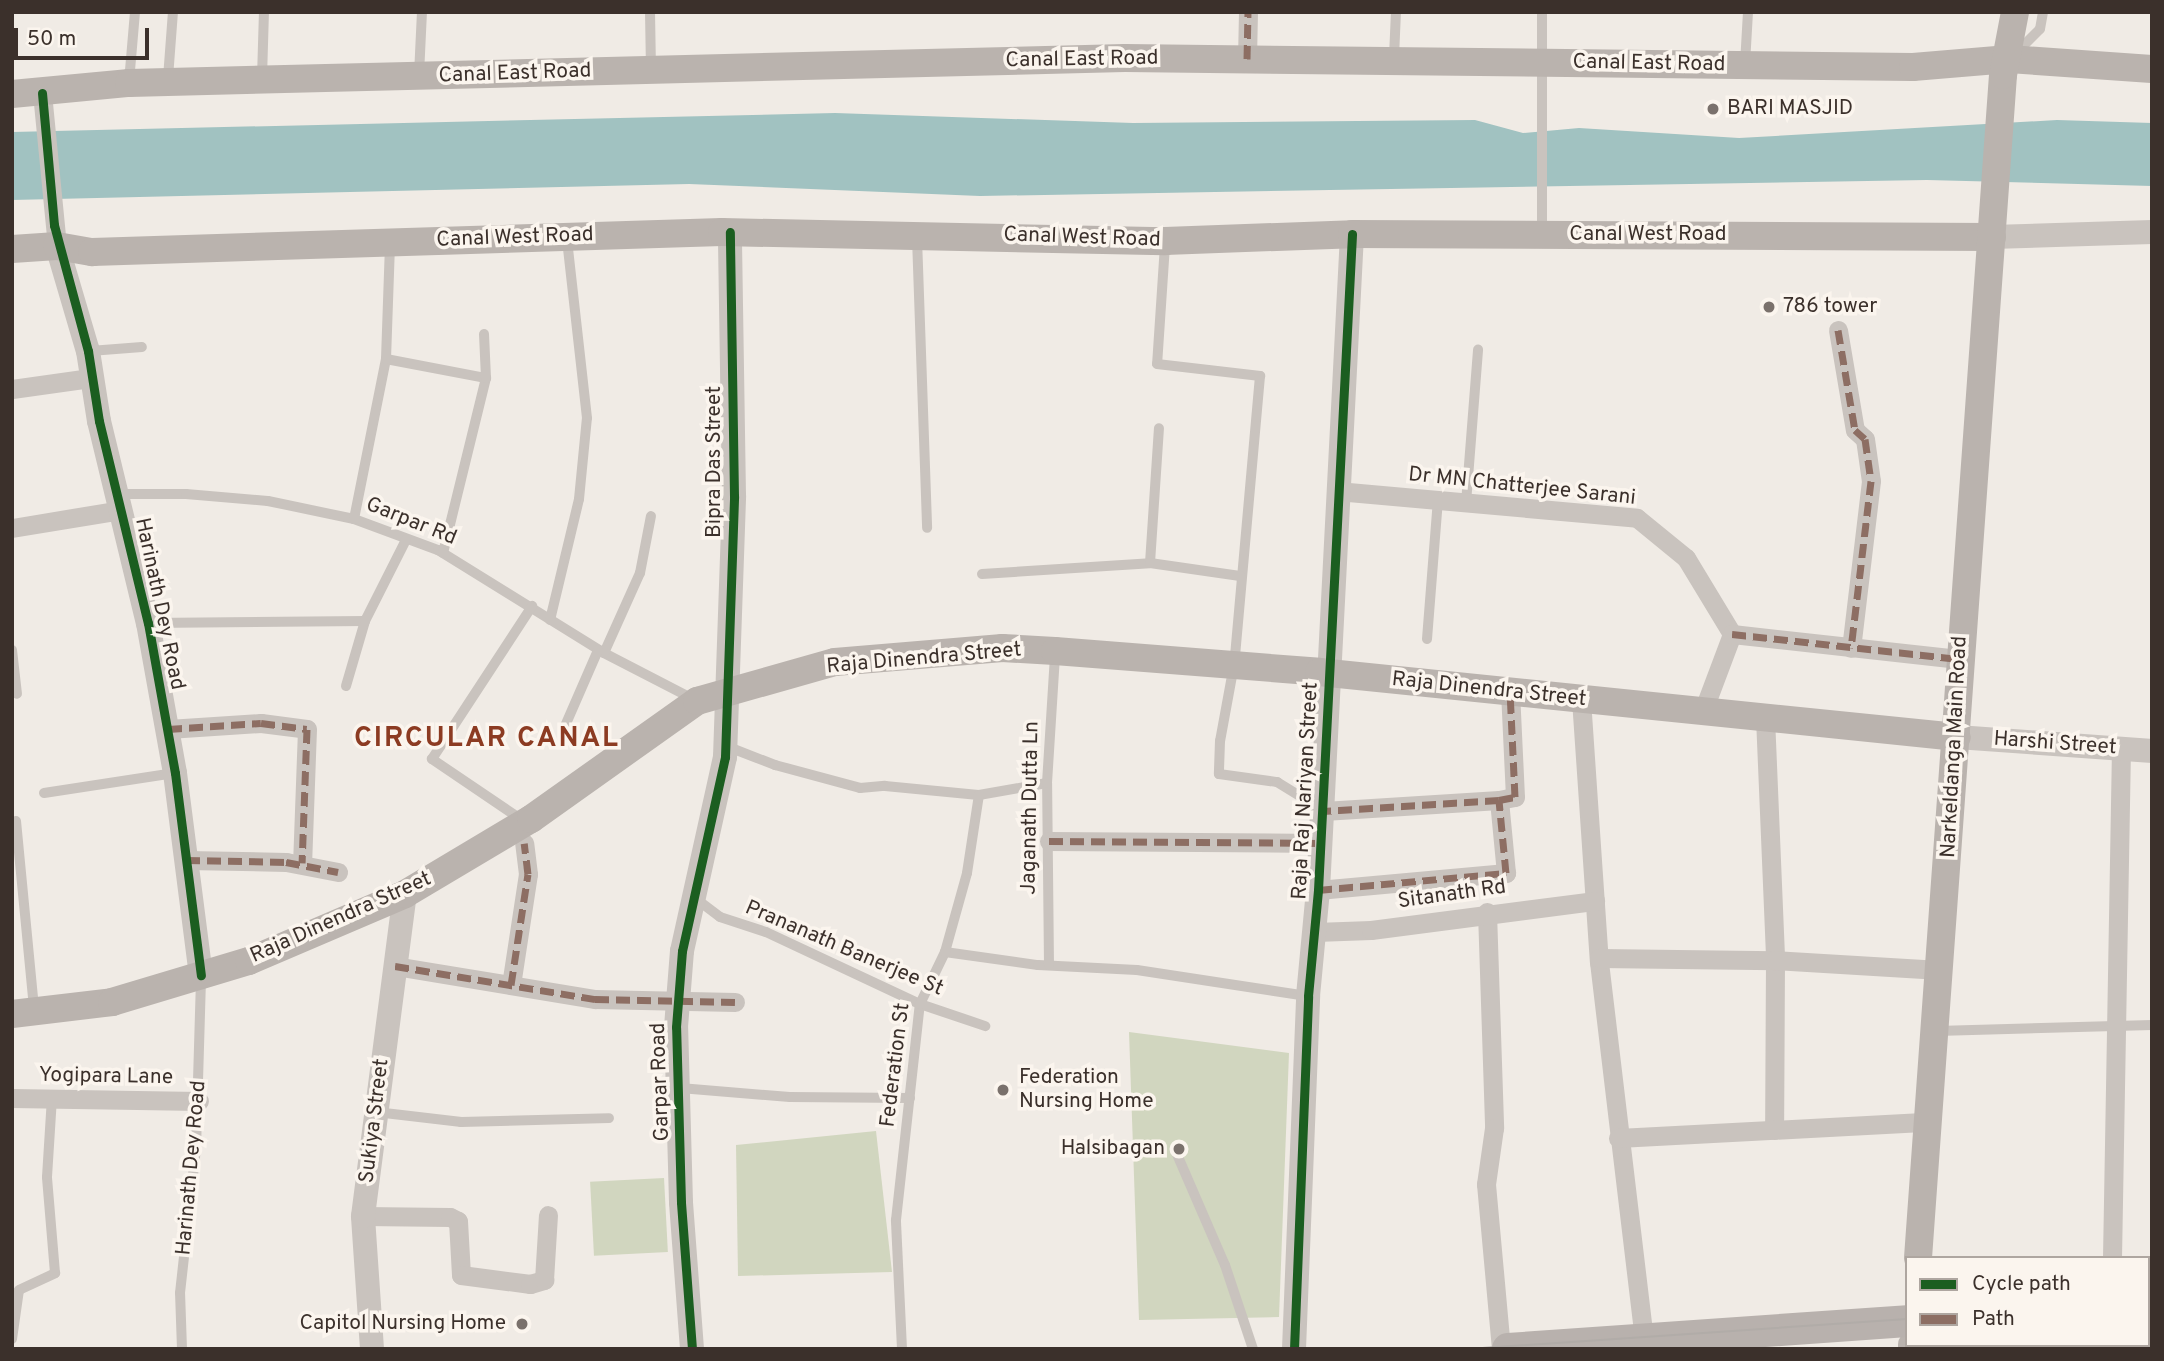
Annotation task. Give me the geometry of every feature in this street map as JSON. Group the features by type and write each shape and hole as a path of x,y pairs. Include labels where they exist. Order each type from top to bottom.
{"main road":[{"path":"2006,67 2015,12"},
{"name":"Canal East Road","path":"12,94 43,107 129,83 1125,58 2152,69"},
{"name":"Narkeldanga Main Road","path":"1918,1256 1958,737 1959,659 2006,67"},
{"name":"Canal West Road","path":"12,249 56,236 92,251 730,232 917,233 1165,241 1352,234 1542,234 1993,224"},
{"name":"Raja Dinendra Street","path":"23,1013 112,1002 249,961 405,894 525,833 697,701 835,662 1002,648 1055,651 1330,673 1958,737"},
{"path":"1508,1349 1905,1321"},
{"path":"2003,1349 2028,1347"}],"street":[{"path":"1247,59 1248,12"},
{"path":"43,107 56,236"},
{"name":"Canal West Road","path":"1993,224 2152,232"},
{"name":"Bipra Das Street","path":"728,692 734,496 730,232"},
{"name":"Raja Raj Nariyan Street","path":"1294,1349 1308,996 1323,811 1352,234"},
{"name":"Harinath Dey Road","path":"56,236 88,351 90,378 148,623 175,772 201,975"},
{"path":"1838,330 1855,430 1865,439 1871,481 1851,648"},
{"path":"12,389 90,378"},
{"name":"Dr MN Chatterjee Sarani","path":"1337,491 1637,518 1686,558 1732,634"},
{"path":"12,528 119,503"},
{"path":"1703,711 1732,634 1959,659"},
{"name":"Garpar Road","path":"692,1349 681,1202 677,1002 694,897 725,746 728,692"},
{"path":"1323,811 1515,797 1510,692"},
{"path":"1581,699 1599,958 1618,1138 1644,1340"},
{"path":"1765,717 1775,960 1774,1130"},
{"path":"168,729 261,723 307,729 302,863"},
{"name":"Harshi Street","path":"1958,737 2152,751"},
{"path":"2112,1256 2121,749"},
{"path":"1318,890 1506,873 1499,800"},
{"path":"511,985 528,874 525,833"},
{"path":"1049,841 1320,842"},
{"path":"186,860 302,863 338,872"},
{"name":"Sukiya Street","path":"372,1349 363,1216 405,894"},
{"name":"Sitanath Rd","path":"1314,932 1371,930 1487,912 1595,901"},
{"path":"1487,912 1494,1128 1486,1184 1501,1349"},
{"path":"1599,958 1775,960 1940,970"},
{"path":"395,966 595,999 735,1002"},
{"name":"Yogipara Lane","path":"12,1098 199,1101"},
{"path":"1618,1138 1928,1122"},
{"path":"363,1216 450,1216 458,1221 461,1275 530,1284 544,1280 548,1215"}],"lane":[{"path":"129,83 135,12"},
{"path":"168,82 173,12"},
{"path":"262,80 264,12"},
{"path":"419,77 422,12"},
{"path":"650,12 651,70"},
{"path":"1394,61 1396,12"},
{"path":"1542,12 1542,234"},
{"path":"1745,65 1748,12"},
{"path":"2006,67 2040,29 2043,12"},
{"path":"917,233 928,528"},
{"path":"550,620 579,499 587,418 566,237"},
{"path":"1165,241 1157,364 1260,376 1234,665 1220,741 1219,774 1278,782 1323,811"},
{"path":"354,519 386,359 390,242"},
{"path":"443,553 486,378 484,334"},
{"path":"88,351 142,347"},
{"path":"1466,503 1478,349"},
{"path":"386,359 486,378"},
{"path":"1150,563 1159,428"},
{"name":"Garpar Rd","path":"119,503 186,494 268,501 354,519 443,553 532,606 601,652 697,701"},
{"path":"1427,639 1438,500"},
{"path":"565,726 640,573 651,516"},
{"path":"346,686 365,621 406,540"},
{"path":"982,574 1150,563 1240,576"},
{"path":"525,833 432,759 532,606"},
{"path":"148,623 365,621"},
{"path":"12,650 17,694"},
{"name":"Jaganath Dutta Ln","path":"1049,965 1046,783 1055,651"},
{"path":"725,746 775,765 860,788 886,786 979,795 1046,783"},
{"path":"44,793 175,772"},
{"name":"Federation St","path":"902,1349 896,1220 920,1004 945,952 967,873 979,795"},
{"path":"16,821 23,1013"},
{"name":"Prananath Banerjee St","path":"694,897 720,917 766,932 920,1004 985,1026"},
{"path":"945,952 1049,965 1137,970 1308,996"},
{"name":"Harinath Dey Road","path":"182,1349 180,1293 199,1101 201,975"},
{"path":"1936,1031 2152,1025"},
{"path":"680,1088 790,1097 910,1098"},
{"path":"12,1339 19,1290 55,1273 47,1177 52,1098"},
{"path":"376,1112 461,1122 609,1118"},
{"path":"1176,1153 1226,1265 1253,1349"}],"green space":[{"path":"1129,1032 1289,1053 1279,1317 1139,1320"},
{"path":"876,1131 892,1272 738,1276 736,1145"},
{"path":"664,1178 668,1252 594,1256 590,1182"}],"water":[{"path":"835,113 1133,123 1475,120 1523,133 1579,128 1739,138 2057,120 2152,123 2152,186 1927,180 980,196 689,184 12,200 12,132"}],"tram line":[{"path":"1468,1349 1905,1319"}],"marked path":[{"path":"1247,59 1248,12"},
{"path":"1838,330 1855,430 1865,439 1871,481 1851,648"},
{"path":"1732,634 1959,659"},
{"path":"1499,800 1515,797 1510,692"},
{"path":"168,729 261,723 307,729 302,863"},
{"path":"1318,890 1506,873 1499,800 1323,811"},
{"path":"1049,841 1320,843"},
{"path":"511,985 528,874 524,843"},
{"path":"186,860 286,862 338,872"},
{"path":"395,966 595,999 735,1002"}],"cycle path":[{"path":"42,93 54,225 88,351 99,421 148,623 175,773 201,975"},
{"path":"692,1349 681,1202 676,1027 682,951 725,757 734,496 730,232"},
{"path":"1294,1349 1308,996 1318,890 1352,234"}],"place":[{"name":"BARI MASJID","path":"1713,109"},
{"name":"786 tower","path":"1769,307"},
{"name":"Federation Nursing Home","path":"1003,1090"},
{"name":"Halsibagan","path":"1179,1149"},
{"name":"Capitol Nursing Home","path":"522,1324"}],"district":[{"name":"CIRCULAR CANAL","path":"487,739"}]}
